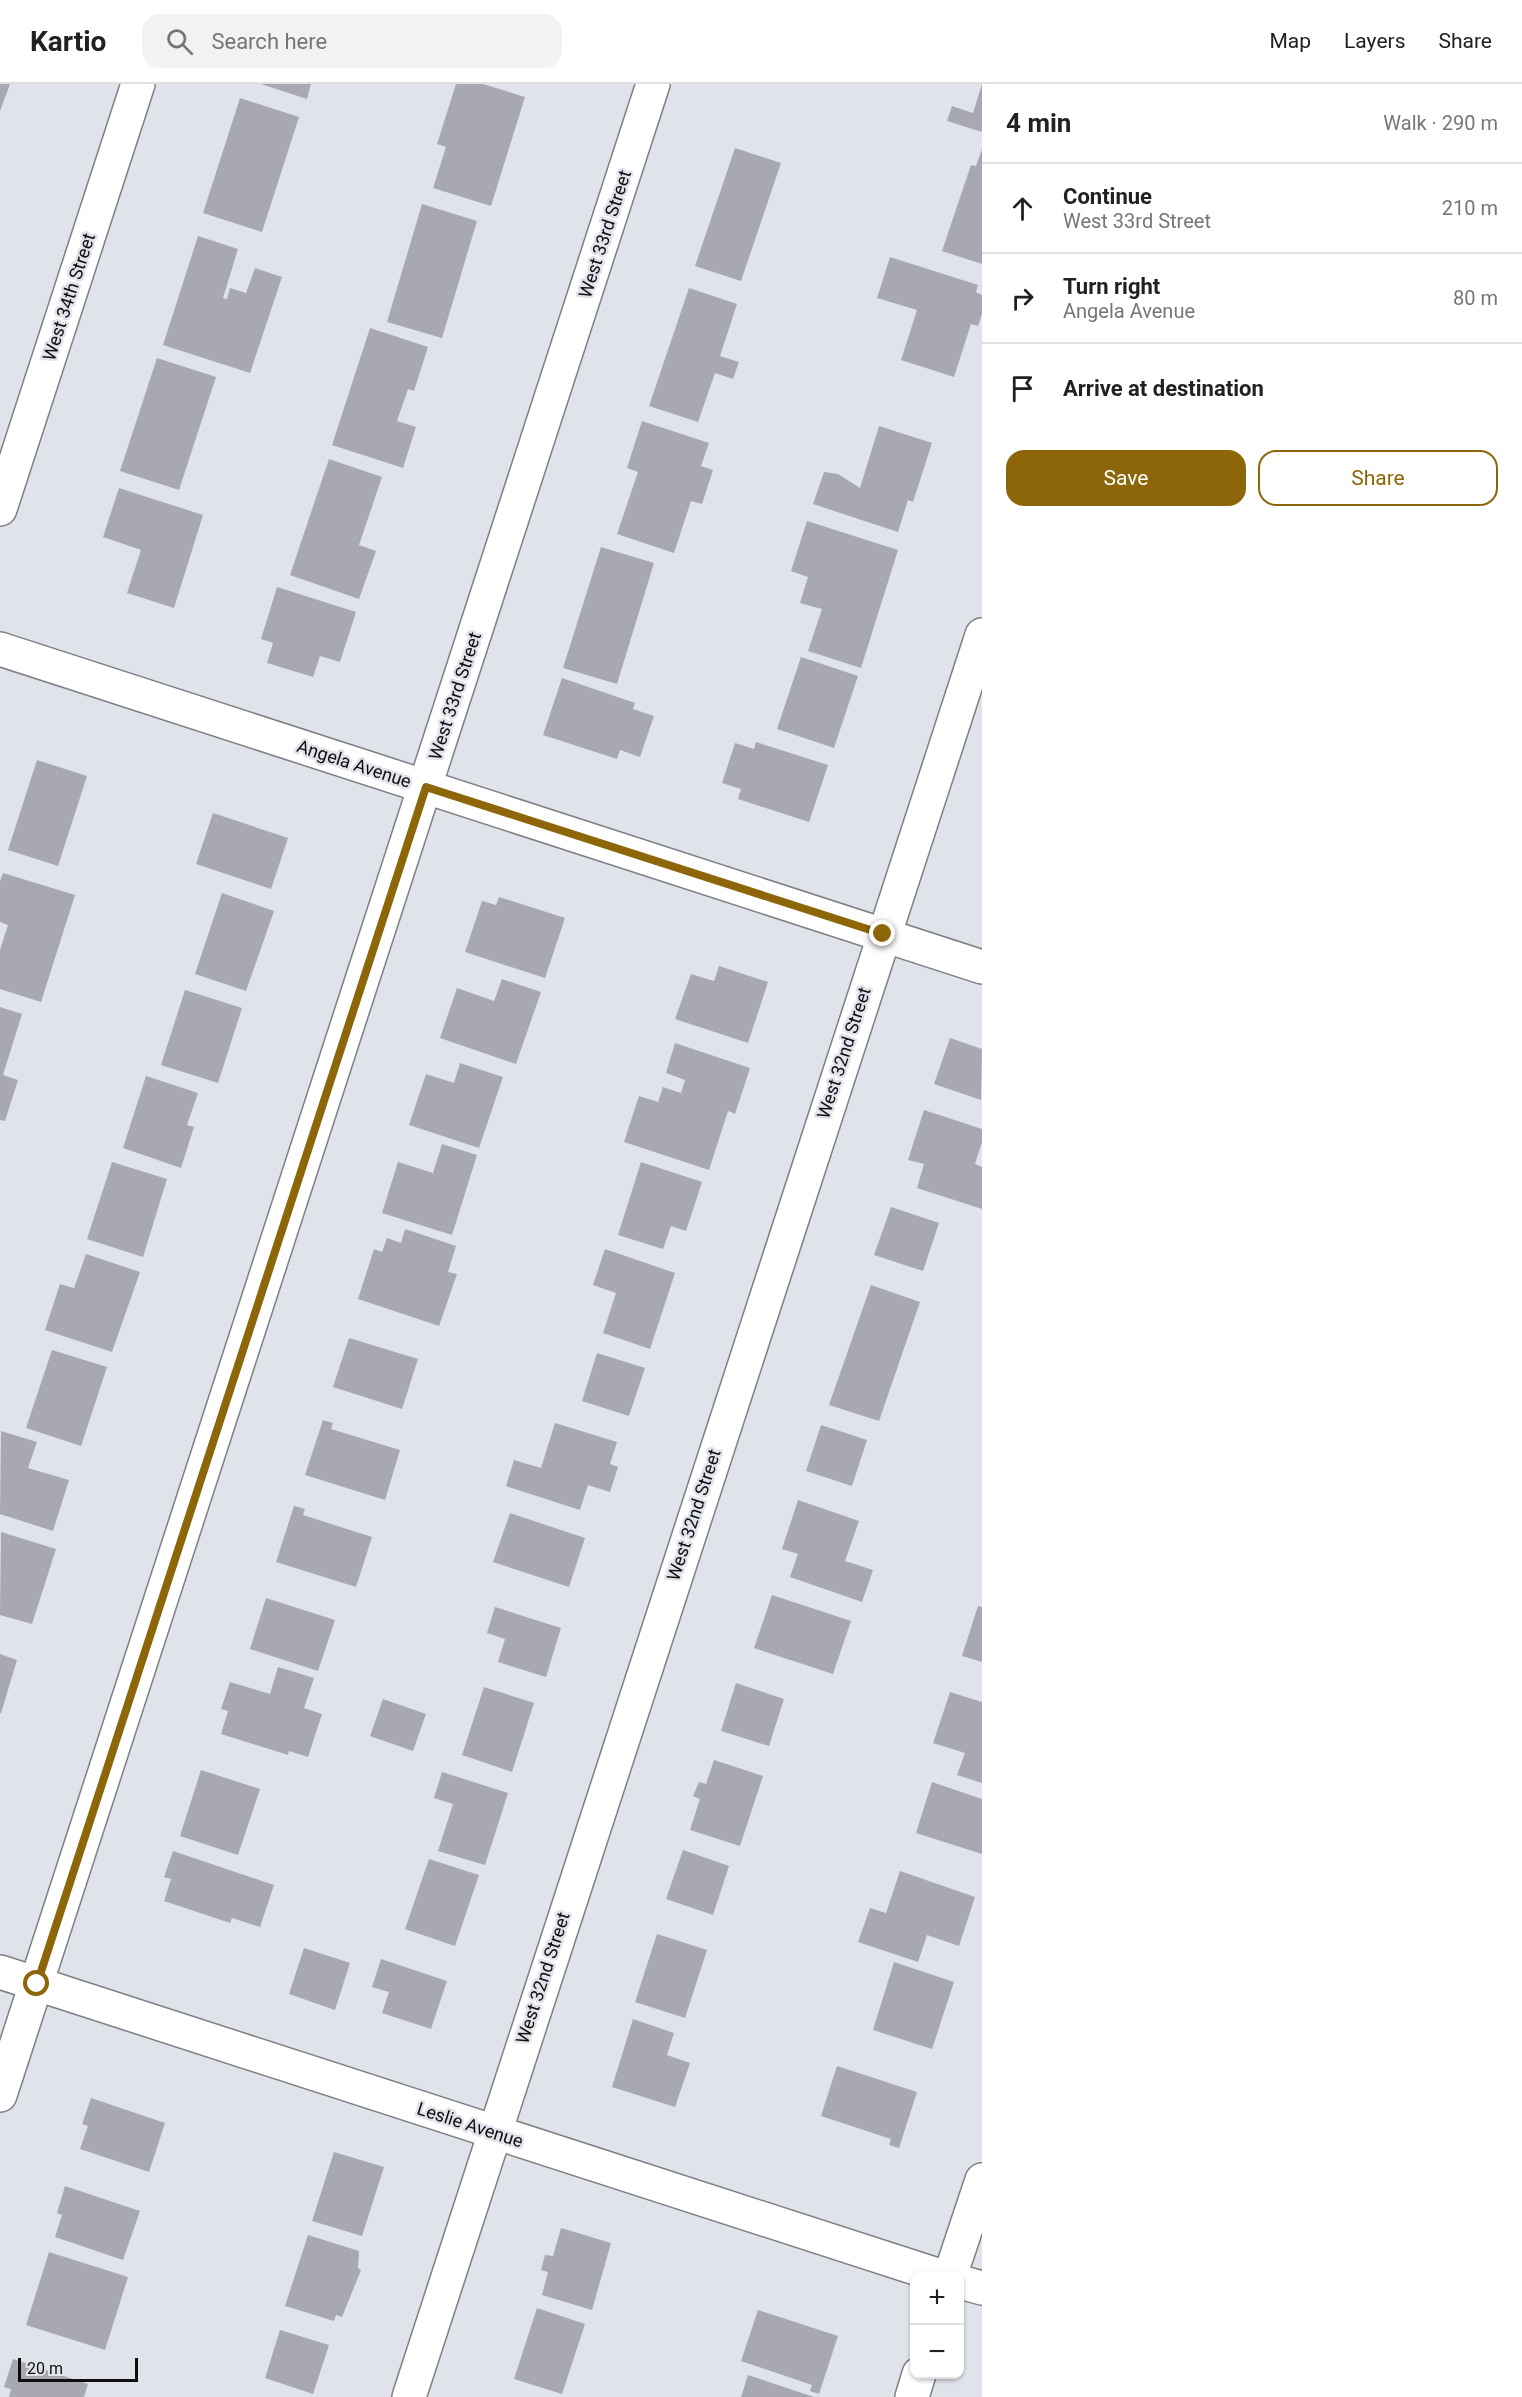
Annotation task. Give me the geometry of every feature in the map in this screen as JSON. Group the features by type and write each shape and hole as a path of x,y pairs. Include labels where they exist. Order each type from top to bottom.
{"street":[{"name":"West 34th Street","path":"0,509 138,84"},
{"name":"West 33rd Street","path":"0,2095 653,84"},
{"name":"West 32nd Street","path":"409,2397 493,2132 982,635"},
{"name":"Angela Avenue","path":"0,649 982,967"},
{"name":"Leslie Avenue","path":"0,1972 924,2271"},
{"path":"952,2271 982,2180"},
{"path":"964,2283 982,2289"},
{"path":"912,2397 917,2379"}],"building":[{"path":"0,84 10,84 0,111"},
{"path":"261,84 311,84 307,99"},
{"path":"456,84 483,84 525,97 491,206 433,188 446,147 437,144"},
{"path":"982,84 982,132 947,121 952,106 973,113"},
{"path":"240,98 299,117 262,232 203,213"},
{"path":"735,148 781,163 741,281 695,266"},
{"path":"982,149 982,264 942,251 971,165 976,166"},
{"path":"422,204 477,221 442,338 387,322"},
{"path":"198,236 238,249 223,298 227,299 230,288 246,293 255,268 282,277 250,373 163,345"},
{"path":"890,257 978,285 976,292 982,295 982,314 978,326 971,324 954,377 901,360 917,310 877,298"},
{"path":"689,288 737,304 720,356 739,362 733,379 715,373 698,422 649,406"},
{"path":"370,328 428,347 414,391 408,389 397,421 416,427 403,468 332,445"},
{"path":"157,358 216,377 179,490 120,471"},
{"path":"642,421 709,443 701,466 713,470 702,504 691,501 674,553 617,534 638,472 627,468"},
{"path":"879,426 932,443 913,502 908,500 898,532 813,504 824,472 838,474 860,488"},
{"path":"329,459 382,477 359,545 376,551 359,599 290,575"},
{"path":"119,488 203,515 174,608 127,593 141,550 103,537"},
{"path":"807,521 898,550 861,668 808,651 822,609 800,603 808,577 791,571"},
{"path":"601,547 654,563 617,684 563,668"},
{"path":"277,587 356,612 340,662 320,656 313,677 267,663 273,643 261,639"},
{"path":"801,657 858,676 834,748 777,729"},
{"path":"562,678 635,703 633,709 654,716 640,757 620,750 617,759 543,735"},
{"path":"756,742 828,765 809,822 738,799 741,789 722,783 735,743 754,749"},
{"path":"37,760 87,776 58,866 8,850"},
{"path":"213,813 288,838 271,889 196,864"},
{"path":"3,873 75,895 41,1002 0,989 0,950 8,925 0,922 0,881"},
{"path":"222,893 274,911 246,991 195,974"},
{"path":"499,897 565,918 545,978 465,952 482,901 496,905"},
{"path":"719,966 768,982 748,1043 675,1019 691,974 714,981"},
{"path":"502,979 541,992 516,1064 440,1038 457,988 494,1001"},
{"path":"185,990 242,1008 218,1083 161,1065"},
{"path":"0,1007 22,1014 3,1075 18,1080 5,1121 0,1120"},
{"path":"950,1038 982,1049 981,1100 934,1084"},
{"path":"675,1043 750,1068 735,1114 728,1111 709,1170 624,1142 639,1096 658,1102 663,1087 681,1093 685,1080 666,1073"},
{"path":"460,1063 503,1077 479,1148 409,1125 426,1074 454,1083"},
{"path":"146,1076 198,1093 187,1125 194,1127 181,1168 123,1148"},
{"path":"924,1110 982,1129 982,1142 975,1164 982,1167 982,1209 917,1188 924,1164 908,1160"},
{"path":"442,1144 477,1155 452,1235 382,1213 398,1162 433,1173"},
{"path":"112,1162 167,1179 143,1257 87,1239"},
{"path":"641,1162 702,1182 686,1231 671,1226 663,1249 618,1235"},
{"path":"891,1207 939,1223 923,1271 874,1255"},
{"path":"405,1229 456,1246 448,1272 457,1274 439,1326 358,1299 374,1249 382,1252 387,1238 401,1243"},
{"path":"605,1249 675,1273 650,1349 603,1333 616,1293 593,1285"},
{"path":"86,1254 140,1272 112,1352 45,1330 60,1284 74,1288"},
{"path":"871,1285 920,1302 879,1421 829,1405"},
{"path":"349,1338 418,1359 402,1409 333,1387"},
{"path":"52,1350 107,1367 81,1446 26,1428"},
{"path":"597,1353 645,1368 629,1416 582,1401"},
{"path":"323,1420 333,1423 331,1429 400,1450 385,1500 305,1475"},
{"path":"555,1423 617,1442 610,1464 618,1467 610,1492 588,1485 580,1510 506,1486 514,1460 541,1468"},
{"path":"821,1425 867,1440 852,1486 806,1471"},
{"path":"1,1431 37,1442 28,1468 69,1480 53,1531 0,1514"},
{"path":"798,1500 859,1521 845,1561 873,1570 862,1602 790,1577 798,1554 782,1549"},
{"path":"294,1506 305,1509 303,1515 372,1537 356,1587 276,1562"},
{"path":"510,1513 585,1538 569,1587 493,1562"},
{"path":"1,1532 56,1549 32,1624 0,1615"},
{"path":"772,1595 851,1621 833,1674 754,1648"},
{"path":"266,1598 335,1620 318,1671 250,1649"},
{"path":"978,1606 982,1607 982,1662 962,1656"},
{"path":"495,1607 561,1628 546,1677 498,1662 505,1639 487,1633"},
{"path":"0,1654 17,1660 1,1713 0,1713"},
{"path":"278,1667 314,1678 304,1708 322,1714 308,1757 289,1751 288,1755 221,1734 228,1711 221,1709 230,1682 270,1694"},
{"path":"736,1683 784,1699 769,1746 721,1731"},
{"path":"484,1687 534,1703 512,1772 462,1755"},
{"path":"950,1692 982,1702 982,1783 957,1775 965,1753 933,1743"},
{"path":"383,1699 426,1714 413,1751 370,1736"},
{"path":"714,1760 763,1776 740,1846 690,1830 700,1799 693,1796 699,1782 706,1784"},
{"path":"201,1770 260,1789 238,1855 180,1836"},
{"path":"442,1772 508,1793 485,1865 438,1851 453,1804 434,1798"},
{"path":"932,1782 982,1799 982,1854 916,1833"},
{"path":"683,1850 729,1866 713,1915 666,1899"},
{"path":"173,1851 274,1885 260,1927 232,1918 230,1923 164,1901 171,1879 164,1877"},
{"path":"429,1859 479,1875 455,1946 405,1929"},
{"path":"900,1871 975,1897 959,1946 927,1935 918,1962 858,1942 870,1908 886,1913"},
{"path":"657,1934 707,1950 685,2018 635,2002"},
{"path":"304,1948 350,1963 335,2010 289,1994"},
{"path":"381,1959 447,1981 431,2029 382,2013 389,1992 372,1987"},
{"path":"894,1962 954,1982 932,2049 873,2030"},
{"path":"633,2019 674,2033 667,2055 690,2063 675,2107 612,2087"},
{"path":"837,2066 917,2092 899,2148 889,2145 891,2139 821,2116"},
{"path":"91,2098 165,2123 149,2172 80,2149 88,2126 82,2124"},
{"path":"334,2152 384,2167 362,2236 312,2221"},
{"path":"65,2186 140,2211 123,2260 55,2237 62,2215 57,2213"},
{"path":"561,2228 611,2243 592,2310 542,2295 548,2272 541,2270 545,2255 553,2256"},
{"path":"308,2235 359,2251 358,2268 361,2270 342,2317 336,2315 334,2321 285,2306"},
{"path":"49,2252 128,2277 105,2350 26,2325"},
{"path":"537,2308 585,2324 562,2394 514,2379"},
{"path":"758,2310 838,2336 819,2394 810,2391 812,2385 741,2361"},
{"path":"280,2330 329,2345 313,2394 265,2378"},
{"path":"13,2359 88,2384 84,2397 9,2397 11,2389 4,2387"},
{"path":"748,2375 814,2397 741,2397"}],"route":[{"path":"37,1984 426,787 883,934"}]}
